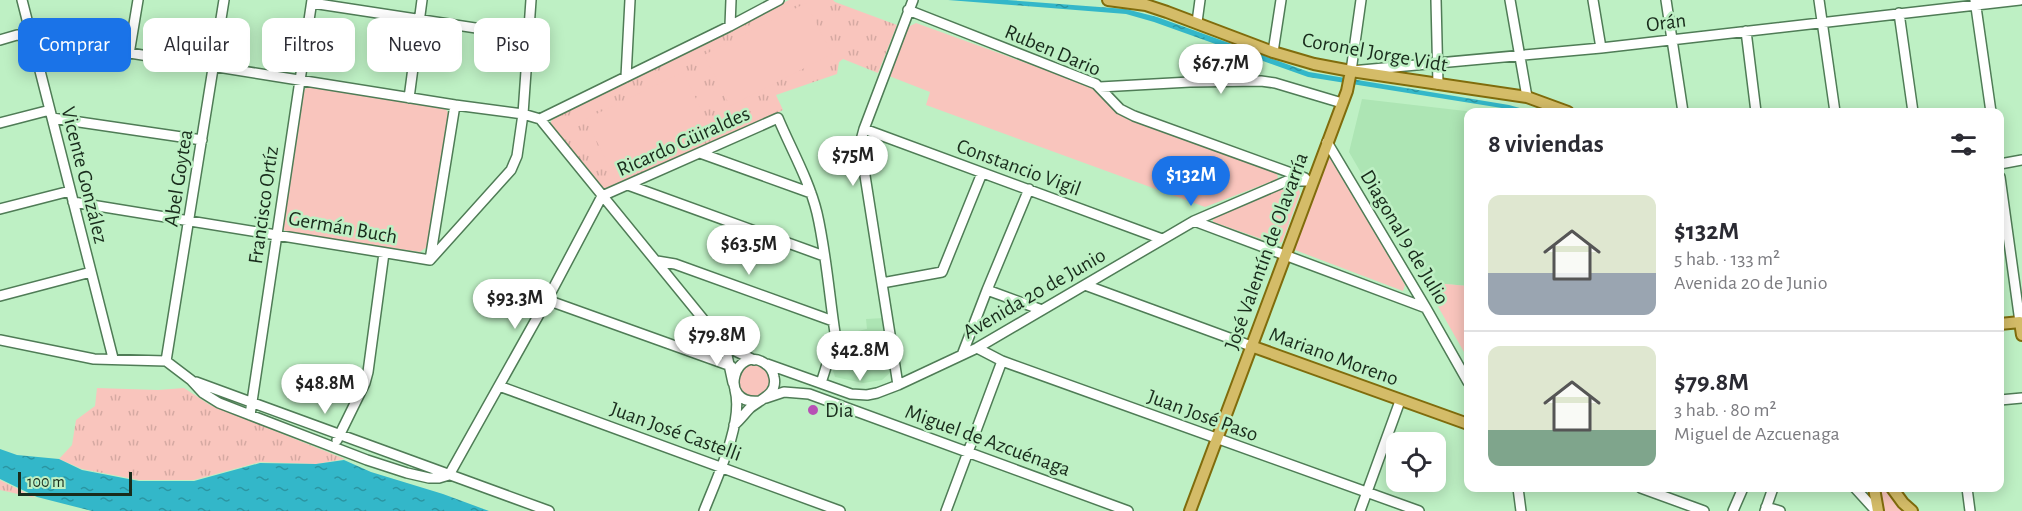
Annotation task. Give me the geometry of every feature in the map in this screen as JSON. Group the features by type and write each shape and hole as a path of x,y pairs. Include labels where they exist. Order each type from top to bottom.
{"main road":[{"name":"Coronel Jorge Vidt","path":"1108,0 1146,5 1273,52 1351,74 1527,97 1557,108"},
{"name":"José Valentín de Olavarría","path":"1190,511 1351,74"},
{"path":"2004,324 2021,322 2022,336"},
{"name":"Mariano Moreno","path":"1251,346 1464,423"},
{"path":"1875,492 1877,511"},
{"path":"1895,492 1912,511"}],"street":[{"name":"Vicente González","path":"22,0 27,18"},
{"path":"131,42 138,0"},
{"name":"Abel Goytea","path":"221,18 224,0"},
{"path":"419,18 422,0"},
{"path":"530,18 531,0"},
{"path":"626,78 630,0"},
{"path":"730,26 731,0"},
{"path":"540,119 779,0"},
{"path":"898,385 860,144 913,0"},
{"path":"1197,22 1200,0"},
{"path":"1273,52 1281,0"},
{"name":"José Valentín de Olavarría","path":"1351,74 1361,0"},
{"path":"1436,0 1438,84"},
{"path":"1510,0 1527,97"},
{"path":"1593,0 1601,48"},
{"path":"1666,0 1682,108"},
{"path":"1819,0 1833,108"},
{"name":"Orán","path":"1351,74 1601,48 1976,2 2020,0"},
{"path":"312,2 407,18"},
{"name":"Francisco Ortíz","path":"250,415 312,2"},
{"path":"1976,2 1990,108"},
{"name":"Ruben Dario","path":"908,10 1096,84 1120,109 1134,116 1313,181"},
{"path":"1899,13 1912,108"},
{"path":"1746,31 1756,108"},
{"path":"0,40 18,35"},
{"name":"Vicente González","path":"40,72 113,358"},
{"name":"Abel Goytea","path":"166,361 213,72"},
{"path":"247,72 523,114 540,119 725,346 738,400 734,426 704,511"},
{"path":"409,98 412,72"},
{"path":"430,260 511,170 517,156 526,72"},
{"path":"1100,87 1262,81 1342,103"},
{"path":"430,260 455,105"},
{"path":"0,123 51,114 202,140"},
{"name":"Ricardo Güiraldes","path":"602,196 778,118 811,193"},
{"name":"Constancio Vigil","path":"864,129 1162,239"},
{"name":"Diagonal 9 de Julio","path":"1327,142 1464,375"},
{"path":"700,153 811,193 825,256 833,321 834,342 821,383"},
{"path":"2004,163 2022,160"},
{"path":"882,284 942,272 982,172"},
{"name":"Avenida 20 de Junio","path":"767,364 858,395 877,393 977,348 1194,221 1287,181 1313,181"},
{"path":"628,185 825,256"},
{"path":"962,355 1029,189"},
{"path":"0,209 70,191"},
{"path":"0,340 94,359 166,361 191,380 203,393 219,403 407,473 439,478 449,475 602,196"},
{"name":"Germán Buch","path":"73,202 430,260"},
{"path":"2004,205 2021,322"},
{"path":"1194,221 1426,308"},
{"path":"333,447 365,383 368,372 384,253"},
{"path":"657,261 675,264 833,321"},
{"path":"0,296 91,272"},
{"name":"Mariano Moreno","path":"1084,285 1251,346"},
{"path":"987,290 1042,310"},
{"path":"547,300 731,366"},
{"path":"725,346 767,364 775,381 771,393 734,426"},
{"name":"Juan José Paso","path":"977,348 1002,361 1419,511"},
{"path":"754,360 741,364 734,376 734,386 738,394 748,400 763,399"},
{"path":"946,511 1002,361"},
{"path":"191,380 549,511"},
{"name":"Juan José Castelli","path":"499,386 840,511"},
{"name":"Miguel de Azcuénaga","path":"763,399 784,392 809,394 1128,511"},
{"path":"2004,400 2022,398"},
{"path":"1360,511 1400,401"},
{"path":"1519,492 1521,511"},
{"path":"1652,492 1704,511"},
{"path":"1733,511 1741,492"},
{"path":"1771,492 1765,509 1780,511"},
{"path":"1859,492 1877,511"},
{"path":"1968,492 1970,511"}],"shaded area":[{"path":"1362,99 1464,111 1464,286 1424,282 1349,152"},
{"path":"884,318 892,371 882,380 863,383 835,377 833,371 844,334 867,329 866,319"}],"green space":[{"path":"789,0 833,0 897,25 878,73 843,59 839,62 837,74 776,95 783,110 610,189 602,188 550,125 552,119"},
{"path":"806,3 832,54 730,106 704,55"},
{"path":"916,23 1095,88 1123,117 1277,173 1278,179 1205,207 926,105 930,92 889,76 908,27"},
{"path":"683,72 714,136 617,183 586,119"},
{"path":"308,87 445,108 449,114 428,246 420,252 286,232 281,225 303,91"},
{"path":"1330,159 1334,161 1405,285 1403,291 1295,250 1326,161"},
{"path":"1295,184 1300,193 1282,242 1276,244 1213,222 1213,217"},
{"path":"1424,282 1464,286 1464,352"},
{"path":"757,363 771,372 770,390 757,397 747,397 739,386 740,371 743,367"},
{"path":"97,388 158,390 184,388 210,405 345,459 316,464 260,462 194,480 139,480 82,469 59,459 72,445 76,420 95,406"},
{"path":"0,480 36,498 0,490"},
{"path":"1879,492 1892,492 1908,511 1882,511"}],"water":[{"path":"948,0 1007,0 1126,9 1157,17 1309,72 1520,108 1502,108 1308,77 1126,14"},
{"path":"0,449 17,455 59,459 82,470 139,481 194,481 260,463 316,464 344,460 371,472 489,511 92,511 37,497 0,479"}],"place":[{"name":"Dia","path":"813,410"}]}
